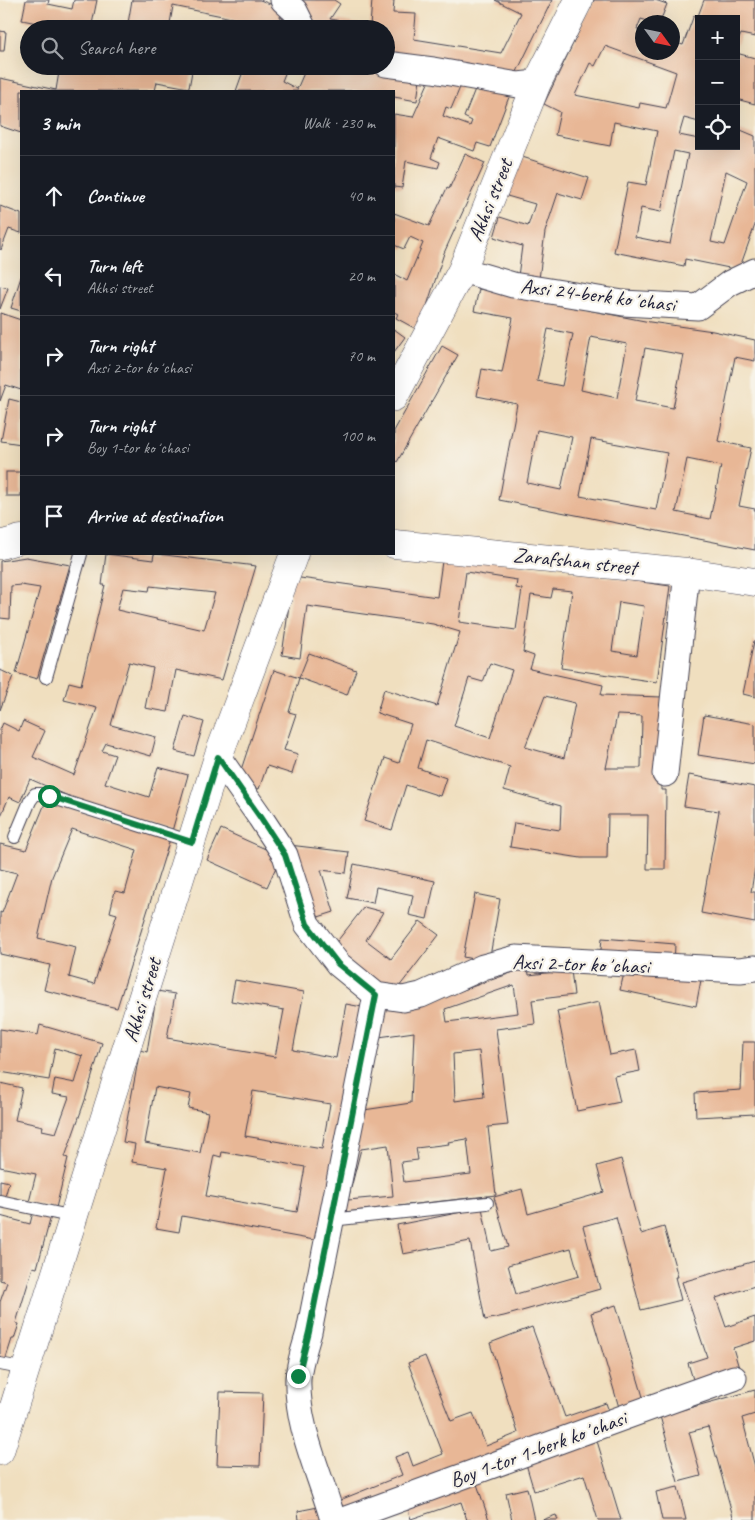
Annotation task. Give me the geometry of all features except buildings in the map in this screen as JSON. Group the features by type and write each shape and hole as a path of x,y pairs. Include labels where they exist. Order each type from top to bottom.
{"street":[{"path":"283,0 295,11 300,20"},
{"name":"Akhsi street","path":"395,395 462,270 537,83 579,0"},
{"path":"395,65 518,85 537,83"},
{"name":"Аxsi 24-berk koʼchasi","path":"462,270 513,285 623,303 698,307 730,283 755,271"},
{"path":"0,545 20,539"},
{"name":"Zarafshan street","path":"395,544 687,572 755,582"},
{"name":"Akhsi street","path":"0,1451 13,1366 74,1217 218,757 294,555"},
{"path":"665,774 687,572"},
{"path":"218,757 285,855 307,924 338,964 376,995 309,1332 298,1376 299,1405 309,1449 333,1520"},
{"name":"Аxsi 2-tor koʼchasi","path":"376,995 403,999 421,995 483,967 516,958 740,970 755,968"},
{"name":"Boy 1-tor 1-berk koʼchasi","path":"343,1520 734,1378"}],"lane":[{"path":"46,677 81,555"},
{"path":"15,837 30,801 35,794 41,794 192,842"},
{"path":"0,1200 74,1217"},
{"path":"331,1220 487,1203"}],"route":[{"path":"49,796 192,842 218,757 285,855 307,924 338,964 376,995 309,1332 298,1376"}]}
